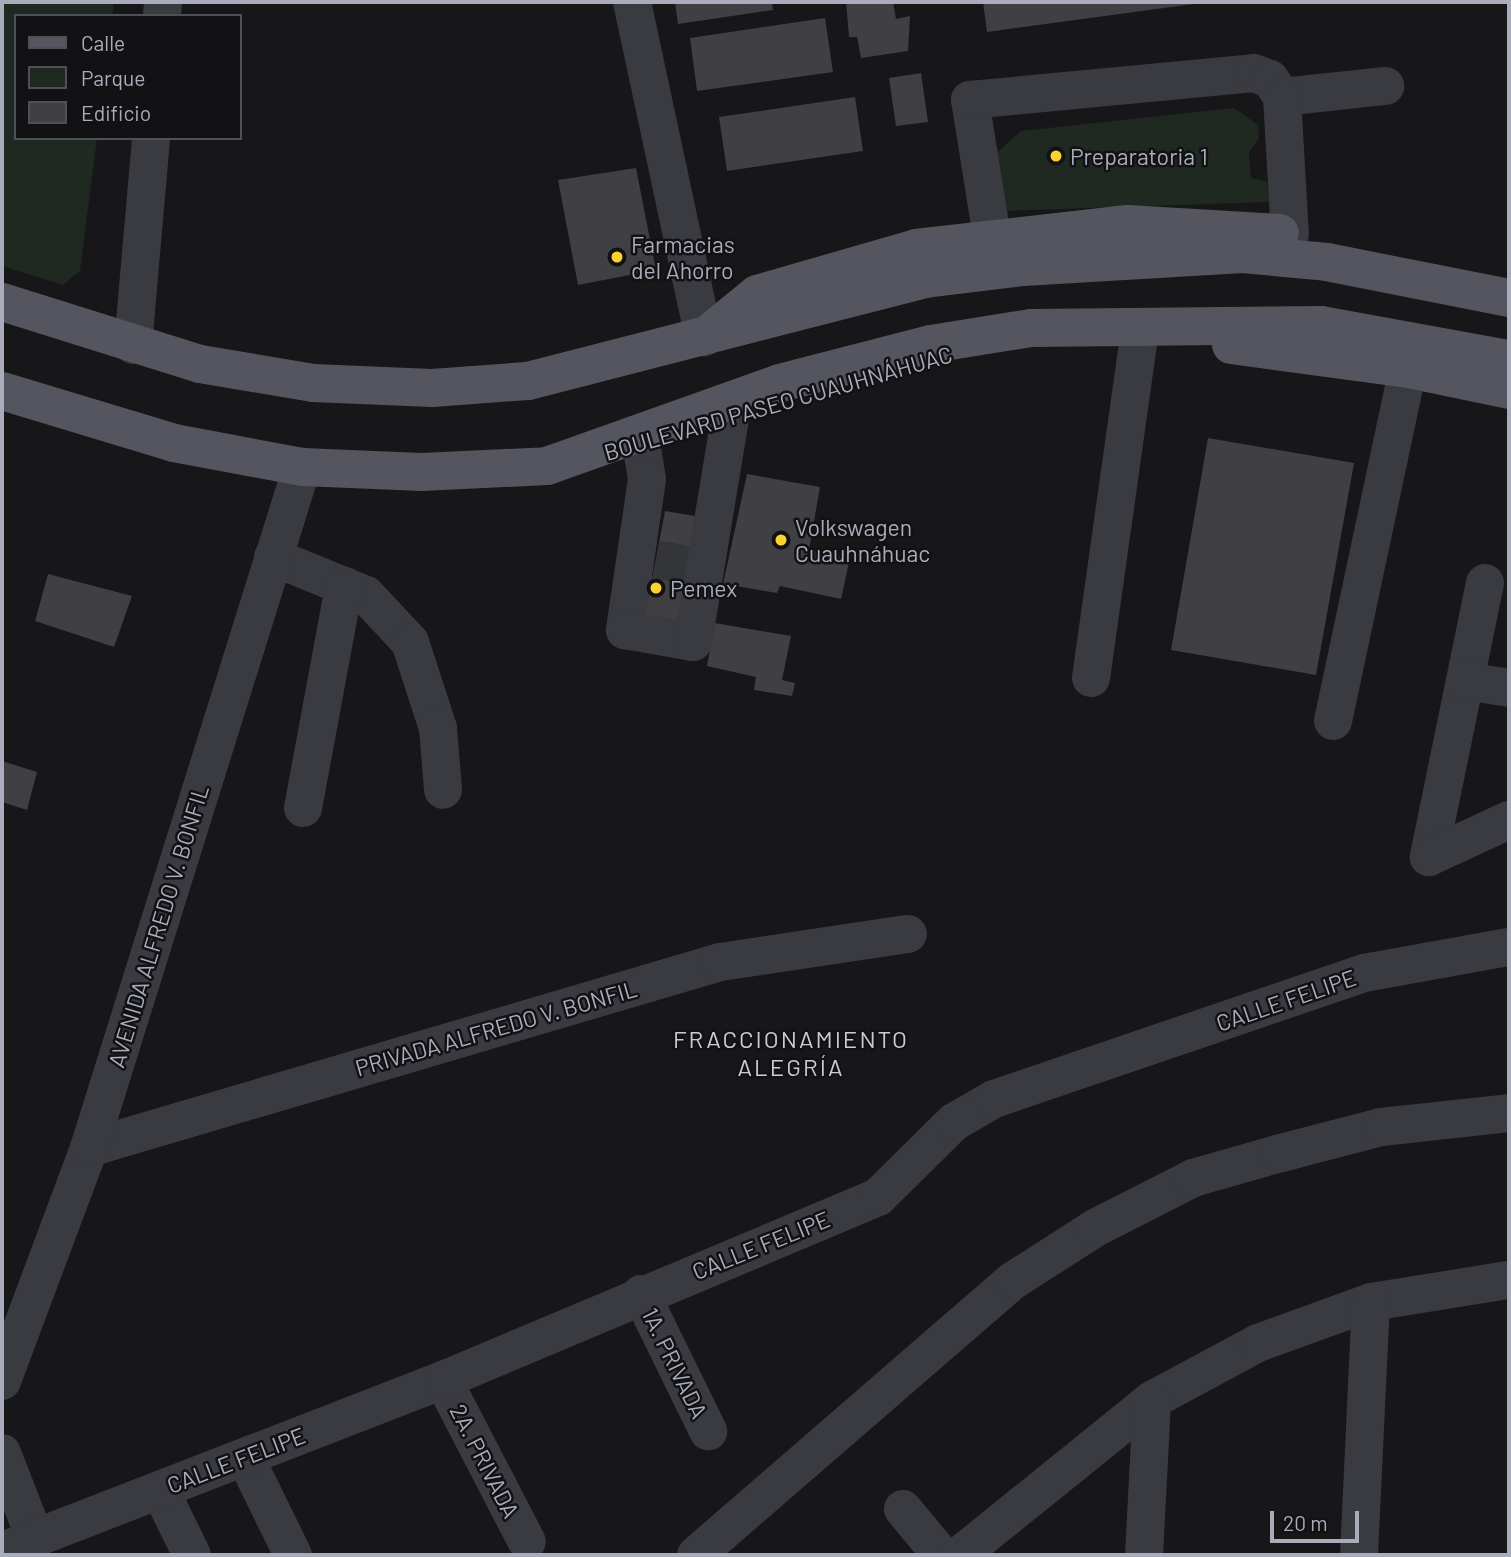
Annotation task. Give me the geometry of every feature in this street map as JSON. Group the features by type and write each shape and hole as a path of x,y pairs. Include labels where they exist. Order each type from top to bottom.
{"main road":[{"path":"704,338 757,294 916,248 992,237 1128,224 1290,234 1509,273"},
{"path":"2,302 133,345 313,383 432,388 528,381 704,338 925,279 1242,254 1326,262 1509,298"},
{"name":"BOULEVARD PASEO CUAUHNÁHUAC","path":"547,466 780,383 931,344 1031,328 1240,323 1321,325 1509,359"},
{"name":"BOULEVARD PASEO CUAUHNÁHUAC","path":"2,391 174,443 302,467 422,472 547,466 642,448 939,351 1139,337 1408,369 1509,390"}],"street":[{"path":"632,2 704,338"},
{"path":"992,237 970,100 1254,73 1270,79 1282,97 1290,234"},
{"path":"1282,97 1385,86"},
{"path":"133,345 151,140"},
{"path":"1091,678 1139,337"},
{"path":"1333,721 1408,369"},
{"path":"642,448 647,479 673,562 730,419"},
{"name":"AVENIDA ALFREDO V. BONFIL","path":"2,1381 89,1147 302,467"},
{"path":"273,557 344,586 388,613 410,642 438,729 443,790"},
{"path":"1485,583 1429,857 1509,820"},
{"path":"303,808 344,586"},
{"path":"1465,681 1509,688"},
{"name":"PRIVADA ALFREDO V. BONFIL","path":"89,1147 720,962 908,934"},
{"name":"CALLE FELIPE","path":"19,1544 443,1380 641,1294 878,1197 954,1122 994,1099 1364,973 1509,947"},
{"path":"696,1555 1014,1280 1095,1228 1193,1178 1281,1153 1381,1127 1509,1113"},
{"path":"960,1555 1153,1401 1258,1343 1371,1302 1509,1280"},
{"name":"1A. PRIVADA","path":"641,1294 708,1431"},
{"path":"1359,1555 1371,1302"},
{"name":"2A. PRIVADA","path":"443,1380 527,1542"},
{"path":"1144,1555 1153,1401"},
{"path":"2,1453 19,1544"},
{"path":"245,1457 293,1555"},
{"path":"160,1490 192,1555"},
{"path":"903,1509 941,1555"}],"green space":[{"path":"2,2 114,2 112,14 14,14 14,140 97,140 80,271 63,285 2,266"},
{"path":"1234,108 1258,125 1259,138 1249,153 1251,178 1267,182 1269,202 1004,211 994,155 1021,131"}],"building":[{"path":"675,2 772,2 773,10 678,24"},
{"path":"846,2 893,2 896,19 910,16 908,51 861,58 857,37 849,37"},
{"path":"983,2 1201,2 1201,3 987,32"},
{"path":"825,18 833,72 697,91 690,38"},
{"path":"921,73 928,122 896,126 889,78"},
{"path":"855,97 863,151 727,171 719,117"},
{"path":"636,168 656,270 578,285 558,180"},
{"path":"1208,438 1354,463 1316,675 1171,650"},
{"path":"747,474 820,487 809,550 850,558 841,599 780,586 777,593 723,584"},
{"path":"665,511 701,517 676,647 640,642"},
{"path":"48,574 132,596 114,647 35,621"},
{"path":"715,623 791,636 782,680 795,683 792,696 754,690 756,677 707,666"},
{"path":"2,761 37,772 27,810 2,802"}],"tunnel":[{"path":"656,559 692,566"}],"place":[{"name":"Preparatoria 1","path":"1056,156"},
{"name":"Farmacias del Ahorro","path":"617,257"},
{"name":"Volkswagen Cuauhnáhuac","path":"781,540"},
{"name":"Pemex","path":"656,588"}],"district":[{"name":"FRACCIONAMIENTO ALEGRÍA","path":"791,1053"}]}
